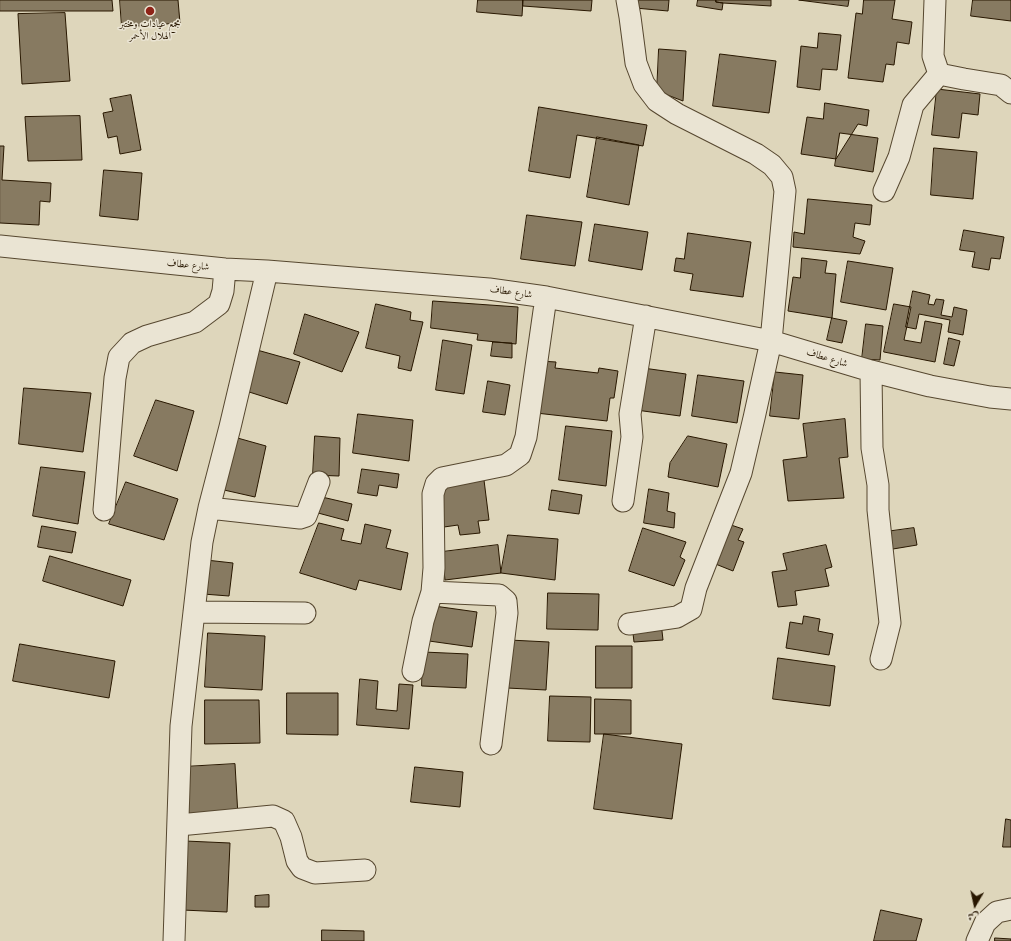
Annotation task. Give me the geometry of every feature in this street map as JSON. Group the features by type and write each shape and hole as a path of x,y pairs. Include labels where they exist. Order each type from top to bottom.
{"street":[{"path":"626,0 636,63 644,84 657,101 677,114 756,154 772,165 782,177 785,191 771,341 741,473 696,588 691,609 677,617 628,624"},
{"path":"935,0 933,56 939,74"},
{"path":"939,74 1001,85 1011,93"},
{"path":"884,191 899,157 913,105 939,74"},
{"name":"شارع عطاف","path":"0,246 225,269 489,289 546,297 771,341 871,371 930,386 1011,400"},
{"path":"104,510 119,356 132,343 147,336 195,322 219,304 223,291 225,269"},
{"path":"174,941 179,826 181,726 202,542 267,271"},
{"path":"413,670 423,621 432,592 434,568 434,494 436,484 442,478 506,465 520,455 526,437 546,297"},
{"path":"623,501 632,437 630,414 646,316"},
{"path":"871,371 872,448 878,485 878,510 890,624 881,659"},
{"path":"209,508 300,518 306,516 319,482"},
{"path":"432,592 499,594 506,601 507,613 491,744"},
{"path":"194,612 305,613"},
{"path":"179,826 273,816 284,821 291,837 296,861 302,868 315,873 365,870"},
{"path":"978,941 985,923 997,912 1011,909"}],"building":[{"path":"0,0 112,0 113,11 0,11"},
{"name":"مجمع عيادات ومختبر الهلال الأحمر","path":"120,0 178,0 180,23 122,27"},
{"path":"478,0 523,0 522,16 477,12"},
{"path":"523,0 592,0 591,11 523,6"},
{"path":"636,0 669,0 668,11 635,8"},
{"path":"698,0 716,0 716,2 723,3 722,10 697,6"},
{"path":"716,0 771,0 771,6 723,3 716,2"},
{"path":"799,0 849,0 848,6"},
{"path":"864,0 895,0 892,19 912,22 909,44 897,42 894,65 886,64 883,82 848,78 856,13 862,14"},
{"path":"973,0 1011,0 1011,21 971,16"},
{"path":"65,13 70,81 22,84 18,14"},
{"path":"819,33 841,35 837,70 822,69 820,90 797,87 801,46 817,48"},
{"path":"659,49 686,51 683,101 657,91"},
{"path":"720,54 776,61 769,113 713,106"},
{"path":"937,89 980,94 978,115 962,113 959,138 932,135"},
{"path":"131,95 141,150 120,154 117,136 108,138 103,113 113,111 110,99"},
{"path":"825,103 869,110 867,126 858,124 836,159 801,154 807,117 823,119"},
{"path":"539,107 647,125 643,146 577,135 570,178 529,171"},
{"path":"80,116 82,160 28,161 25,117"},
{"path":"840,133 878,138 873,172 835,166"},
{"path":"597,137 639,145 629,205 587,197"},
{"path":"0,146 4,146 2,180 51,183 50,202 40,201 39,225 0,223"},
{"path":"934,148 977,152 973,199 931,195"},
{"path":"104,170 142,173 138,220 100,216"},
{"path":"808,199 872,205 870,225 855,223 853,237 865,241 860,254 793,247 794,232 804,234"},
{"path":"527,215 582,222 575,266 521,259"},
{"path":"595,224 648,232 642,270 589,261"},
{"path":"964,230 1004,237 1000,259 991,258 989,270 972,267 975,252 960,250"},
{"path":"688,233 751,242 743,297 690,290 693,274 674,271 676,258 684,259"},
{"path":"802,258 827,261 825,273 836,274 832,318 788,311 793,277 800,278"},
{"path":"848,261 893,268 886,310 841,302"},
{"path":"913,291 930,295 928,304 934,305 936,299 944,300 941,315 952,317 954,307 967,310 963,335 948,332 950,320 919,314 916,329 906,327"},
{"path":"433,301 518,307 516,344 477,340 478,334 431,328"},
{"path":"376,304 411,312 410,320 423,322 411,371 398,368 400,356 366,348"},
{"path":"894,304 911,307 904,340 921,343 925,321 942,324 935,362 884,352"},
{"path":"305,314 359,332 342,372 294,354"},
{"path":"832,318 847,321 842,343 827,340"},
{"path":"866,324 883,326 880,360 862,359"},
{"path":"949,338 960,341 954,366 944,364"},
{"path":"443,340 472,345 464,394 436,390"},
{"path":"493,342 512,343 512,358 491,356"},
{"path":"257,350 300,362 287,404 246,391"},
{"path":"539,361 556,362 555,368 598,373 599,368 618,371 614,398 610,398 607,421 536,413"},
{"path":"643,368 686,374 680,416 636,410"},
{"path":"775,372 803,375 799,419 770,416"},
{"path":"698,375 744,381 737,423 692,416"},
{"path":"488,381 510,385 505,415 483,412"},
{"path":"24,388 91,393 83,452 19,444"},
{"path":"156,400 194,411 177,471 134,456"},
{"path":"358,414 413,420 409,461 353,453"},
{"path":"845,419 848,457 839,458 844,498 788,501 783,460 807,457 803,424"},
{"path":"566,426 612,431 606,486 559,480"},
{"path":"315,436 340,438 339,476 313,475"},
{"path":"688,436 727,444 718,487 668,477 670,463"},
{"path":"234,437 266,446 255,497 224,490"},
{"path":"41,467 85,472 78,524 33,516"},
{"path":"362,469 399,474 397,488 379,485 377,496 358,493"},
{"path":"484,480 489,520 478,521 480,533 460,535 458,525 444,527 438,488"},
{"path":"126,482 178,499 164,540 109,524"},
{"path":"649,489 669,493 667,511 675,513 674,528 644,523"},
{"path":"552,490 582,495 579,514 549,510"},
{"path":"322,497 352,504 348,521 318,513"},
{"path":"719,521 743,529 738,540 744,542 733,571 703,559"},
{"path":"319,523 344,529 341,540 361,544 365,524 391,530 386,548 408,553 401,590 359,580 356,590 300,573"},
{"path":"42,526 76,532 72,553 38,547"},
{"path":"643,528 686,542 680,557 685,560 674,586 629,571"},
{"path":"914,528 917,545 887,550 885,532"},
{"path":"508,535 558,539 555,580 501,573"},
{"path":"498,545 501,573 445,580 442,552"},
{"path":"826,545 832,567 825,569 829,586 795,591 797,605 778,607 772,572 787,570 783,554"},
{"path":"50,556 131,580 123,606 43,581"},
{"path":"206,560 233,563 229,596 203,594"},
{"path":"548,593 599,594 598,630 547,629"},
{"path":"434,606 477,612 472,647 429,641"},
{"path":"804,616 820,619 818,631 833,634 829,655 786,648 790,622 802,624"},
{"path":"661,622 663,640 634,642 632,625"},
{"path":"208,633 265,636 262,690 205,687"},
{"path":"509,640 549,642 546,690 507,688"},
{"path":"20,644 115,661 109,698 13,681"},
{"path":"596,646 632,646 632,688 596,688"},
{"path":"423,652 468,654 466,688 422,686"},
{"path":"778,658 835,666 830,706 773,699"},
{"path":"360,679 378,681 376,709 397,711 399,684 413,685 409,729 357,725"},
{"path":"287,693 338,693 338,735 287,734"},
{"path":"550,696 591,697 590,742 548,741"},
{"path":"595,699 631,700 631,734 595,734"},
{"path":"205,700 259,700 260,743 205,744"},
{"path":"604,734 682,744 672,819 594,809"},
{"path":"235,764 238,816 185,818 183,767"},
{"path":"415,767 463,772 460,807 411,802"},
{"path":"1006,819 1011,820 1011,847 1003,847"},
{"path":"185,841 230,843 227,912 182,910"},
{"path":"269,895 269,907 255,907 255,896"},
{"path":"881,910 922,919 916,941 874,941"},
{"path":"322,930 364,931 364,941 322,941"},
{"path":"995,938 1011,939 1011,941 995,941"}],"place":[{"name":"مجمع عيادات ومختبر الهلال الأحمر","path":"150,11"}]}
